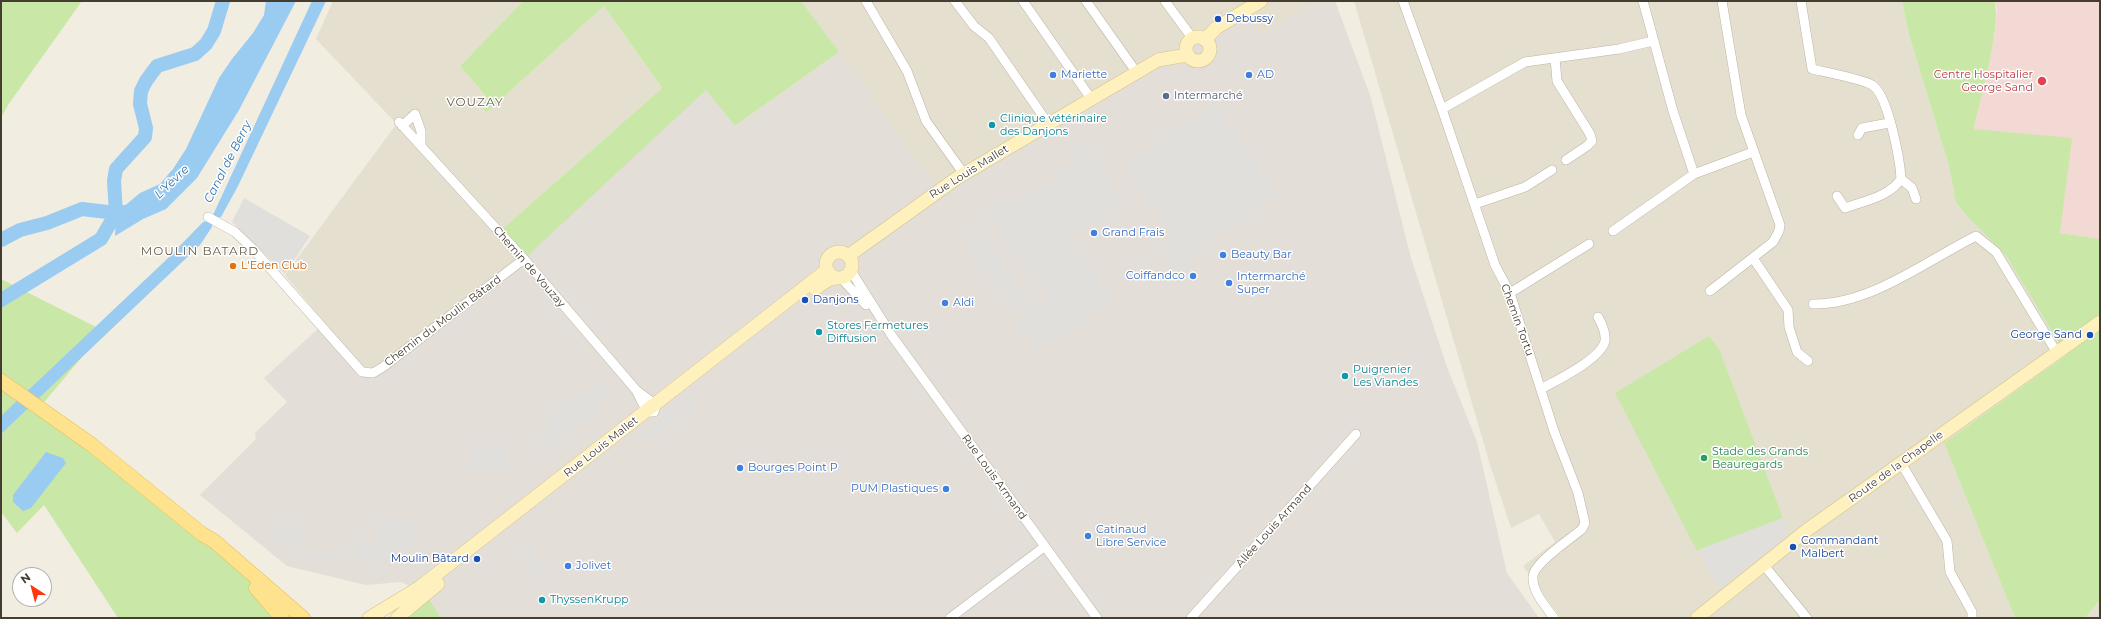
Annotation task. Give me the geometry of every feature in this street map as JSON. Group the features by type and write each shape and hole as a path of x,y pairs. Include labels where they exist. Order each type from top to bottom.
{"main road":[{"path":"1187,55 1186,46 1261,1"},
{"name":"Rue Louis Mallet","path":"848,256 912,209 964,174 1158,60 1187,55 1194,61 1201,61 1206,58 1210,48 1199,39"},
{"path":"840,252 848,256 852,263 839,274 827,261 832,254 840,252"},
{"name":"Rue Louis Mallet","path":"369,618 420,587 801,298 839,274"},
{"name":"Route de la Chapelle","path":"1697,618 1763,564 1901,463 2100,322"},
{"path":"1,381 92,445 202,534 214,542 303,618"},
{"name":"Rue Louis Mallet","path":"397,618 468,558 652,410"},
{"path":"202,534 211,545 262,594 282,618"}],"street":[{"path":"866,1 907,71 926,121 964,174"},
{"path":"955,1 974,26 989,38 1049,125"},
{"path":"1023,1 1092,100"},
{"path":"1086,1 1137,73"},
{"path":"1165,1 1199,39"},
{"name":"Chemin Tortu","path":"1403,1 1442,109 1495,265 1510,293 1541,389 1578,493 1585,523 1582,529 1535,567 1532,578 1535,587 1554,618"},
{"path":"1643,1 1653,41 1694,174"},
{"path":"1710,291 1772,242 1779,231 1780,225 1741,115 1722,1"},
{"path":"1802,1 1812,69 1872,85 1882,97 1899,158 1902,179 1912,188 1916,199"},
{"path":"1442,109 1524,62 1619,49 1653,41"},
{"path":"1555,58 1557,81 1590,134 1592,141 1566,160"},
{"name":"Chemin de Vouzay","path":"421,146 421,131 415,114 401,124 421,146 524,259 652,410"},
{"path":"1858,135 1862,128 1889,122"},
{"path":"1613,231 1694,174 1753,152"},
{"path":"1475,204 1525,187 1552,170"},
{"path":"1837,196 1845,208 1874,198 1896,188 1902,179"},
{"name":"Chemin du Moulin Bâtard","path":"208,217 218,224 235,232 254,249 362,372 373,373 383,368 524,259"},
{"path":"1813,304 1828,304 1870,293 1976,236 1996,252 2057,353"},
{"path":"1510,293 1589,244"},
{"path":"1753,258 1788,310 1789,327 1797,352 1808,361"},
{"name":"Rue Louis Armand","path":"839,274 892,336 1097,618"},
{"path":"1541,389 1596,355 1605,342 1603,326 1598,317"},
{"name":"Allée Louis Armand","path":"1191,618 1356,434"},
{"path":"1901,463 1947,541 1950,572 1972,612 1972,618"},
{"path":"950,618 1044,547"},
{"path":"1763,564 1807,618"}],"shaded area":[{"path":"333,1 523,1 460,66 488,99 487,112 604,6 662,88 499,232 518,258 381,363 372,368 361,366 285,275 395,126 393,120 316,39"},
{"path":"801,1 1318,1 1260,34 1221,24 938,191"},
{"path":"1318,1 1335,1 1371,98 1411,258 1447,367 1477,442 1507,573 1539,618 441,618 426,594 401,582 366,585 287,566 200,495 256,439 255,433 287,402 264,378 321,326 362,372 373,373 517,264 706,89 735,126 839,52 939,190 1221,24 1250,13 1260,34"},
{"path":"1354,1 1902,1 1909,35 1949,166 1956,203 2007,257 2066,355 1944,443 2015,618 1561,618 1523,566 1555,542 1539,514 1511,528 1491,468"},
{"name":"Centre Hospitalier George Sand","path":"1994,1 2100,1 2100,239 2060,233 1974,129 1995,34 1997,8"},
{"path":"1215,103 1277,194 1197,250 1194,265 1178,276 1168,262 1163,249 1175,240 1125,168 1134,159"},
{"path":"1081,141 1124,199 1055,249 1021,202 1077,161 1069,150"},
{"path":"1011,194 1055,253 1069,243 1114,299 1065,335 1063,332 1036,352 1015,322 1049,297 985,214"},
{"path":"244,198 310,236 285,274 232,222"},
{"path":"977,230 1033,303 1018,315 962,241"},
{"path":"594,384 597,388 602,384 609,394 599,402 603,408 543,453 536,443 551,432 543,421"},
{"path":"692,395 696,400 694,407 647,443 635,439"},
{"path":"472,445 488,447 504,445 510,470 481,472 466,469"},
{"path":"378,517 416,519 414,563 354,560 355,540 377,541"},
{"path":"1783,518 1789,534 1719,589 1698,550"},
{"path":"273,524 302,526 301,545 272,544"},
{"path":"529,546 547,568 544,572 547,577 543,581 519,554"},
{"path":"300,550 340,553 340,559 300,557"},
{"path":"1015,557 1022,559 993,579 990,576"},
{"path":"2100,600 2100,618 2085,618"}],"green space":[{"path":"1,1 82,1 8,105 1,118"},
{"path":"523,1 801,1 839,52 735,126 706,90 524,259 499,232 662,88 604,6 487,112 481,106 488,99 460,66"},
{"path":"1902,1 1994,1 1996,11 1993,44 1974,129 2072,138 2060,233 2100,239 2100,600 2085,618 2015,618 1944,443 2066,355 2007,257 1956,203 1949,166 1909,35"},
{"path":"1,279 104,331 40,407 303,618 118,618 44,505 17,533 1,512"},
{"name":"Stade des Grands Beauregards","path":"1709,336 1719,349 1783,518 1697,551 1615,393"},
{"path":"426,594 441,618 397,618"}],"water":[{"path":"266,1 296,1 239,110 197,178 166,209 143,219 115,236 116,213 140,193 160,184 173,169 186,149 219,78 253,33 264,15"},
{"path":"312,1 326,1 238,186 221,217 215,218 212,227 200,245 1,434 1,416 165,261 203,222 208,221 213,215"},
{"path":"46,452 63,458 66,463 31,508 23,511 13,502 13,495"}],"waterway":[{"path":"116,213 114,181 116,169 145,137 146,128 140,104 141,91 146,81 157,66 195,54 206,44 214,31 223,1"},
{"path":"1,240 20,230 47,223 82,209 116,213 134,211"},
{"name":"L'Yèvre","path":"1,300 101,239 116,213"}],"place":[{"name":"Debussy","path":"1218,19"},
{"name":"Mariette","path":"1053,75"},
{"name":"AD","path":"1249,75"},
{"name":"Centre Hospitalier George Sand","path":"2042,81"},
{"name":"Intermarché","path":"1166,96"},
{"name":"Clinique vétérinaire des Danjons","path":"992,125"},
{"name":"Grand Frais","path":"1094,233"},
{"name":"Beauty Bar","path":"1223,255"},
{"name":"L'Eden Club","path":"233,266"},
{"name":"Coiffandco","path":"1193,276"},
{"name":"Intermarché Super","path":"1229,283"},
{"name":"Danjons","path":"805,300"},
{"name":"Aldi","path":"945,303"},
{"name":"Stores Fermetures Diffusion","path":"819,332"},
{"name":"George Sand","path":"2090,335"},
{"name":"Puigrenier Les Viandes","path":"1345,376"},
{"name":"Stade des Grands Beauregards","path":"1704,458"},
{"name":"Bourges Point P","path":"740,468"},
{"name":"PUM Plastiques","path":"946,489"},
{"name":"Catinaud Libre Service","path":"1088,536"},
{"name":"Commandant Malbert","path":"1793,547"},
{"name":"Moulin Bâtard","path":"477,559"},
{"name":"Jolivet","path":"568,566"},
{"name":"ThyssenKrupp","path":"542,600"}],"district":[{"name":"VOUZAY","path":"475,102"},
{"name":"MOULIN BATARD","path":"200,251"}],"water label":[{"name":"Canal de Berry","path":"228,162"}]}
